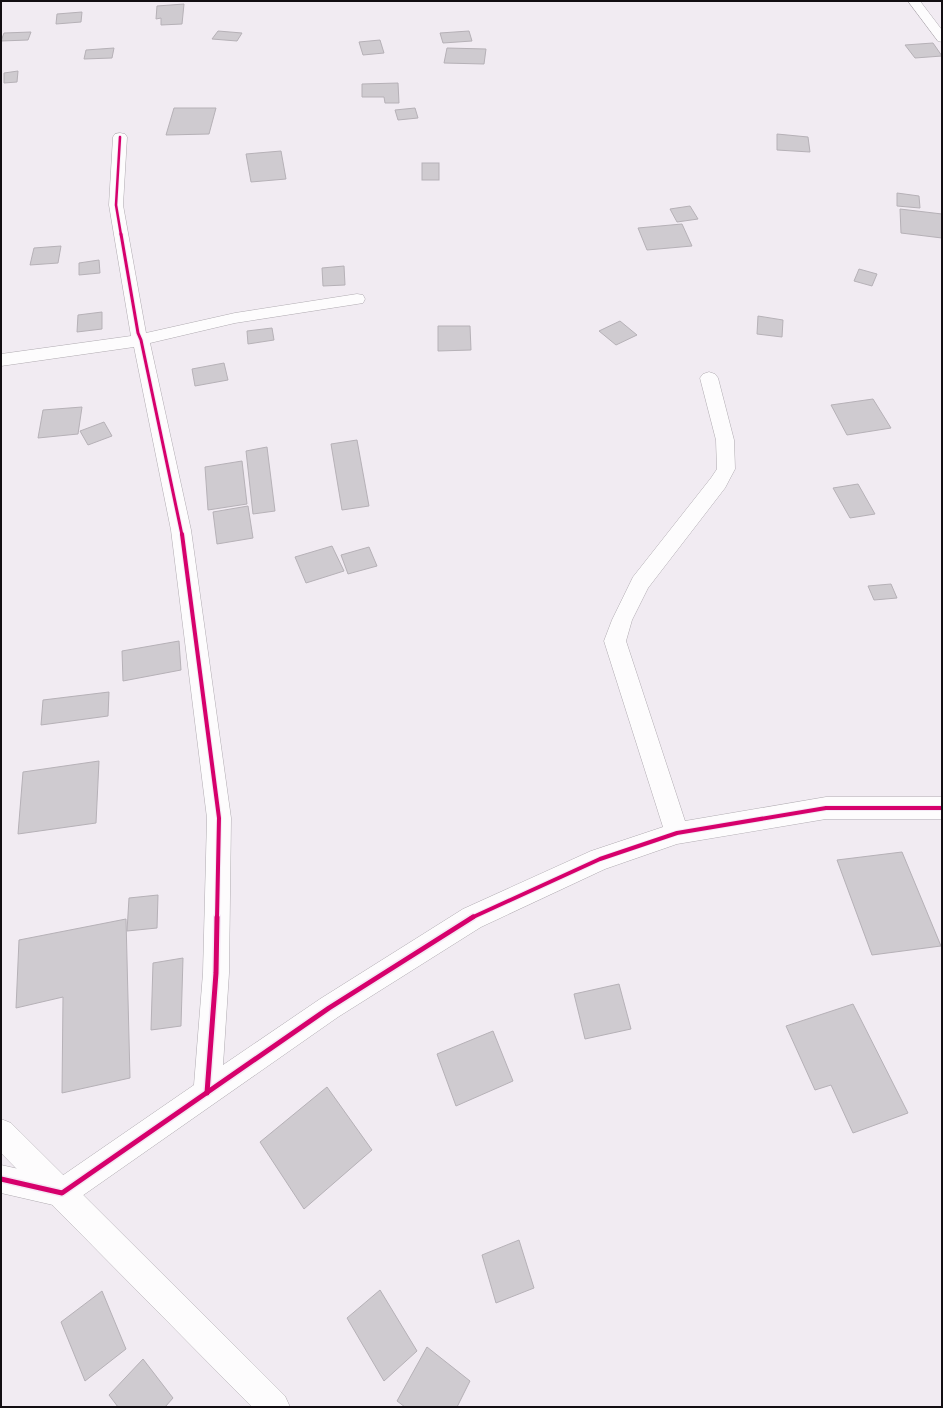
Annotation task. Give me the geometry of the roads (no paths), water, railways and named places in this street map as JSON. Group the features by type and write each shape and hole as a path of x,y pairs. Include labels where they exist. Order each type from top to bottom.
{"street":[{"path":"914,1 942,38"},
{"path":"120,137 116,205 138,333 141,340 181,530 219,818 216,973 207,1093"},
{"path":"1,360 141,340 235,318 358,299"},
{"path":"677,833 615,641 622,620 640,583 718,483 726,469 725,440 709,378"},
{"path":"1,1179 62,1193 329,1008 472,918 600,859 677,833 826,808 942,808"},
{"path":"1,1133 274,1407"}]}
